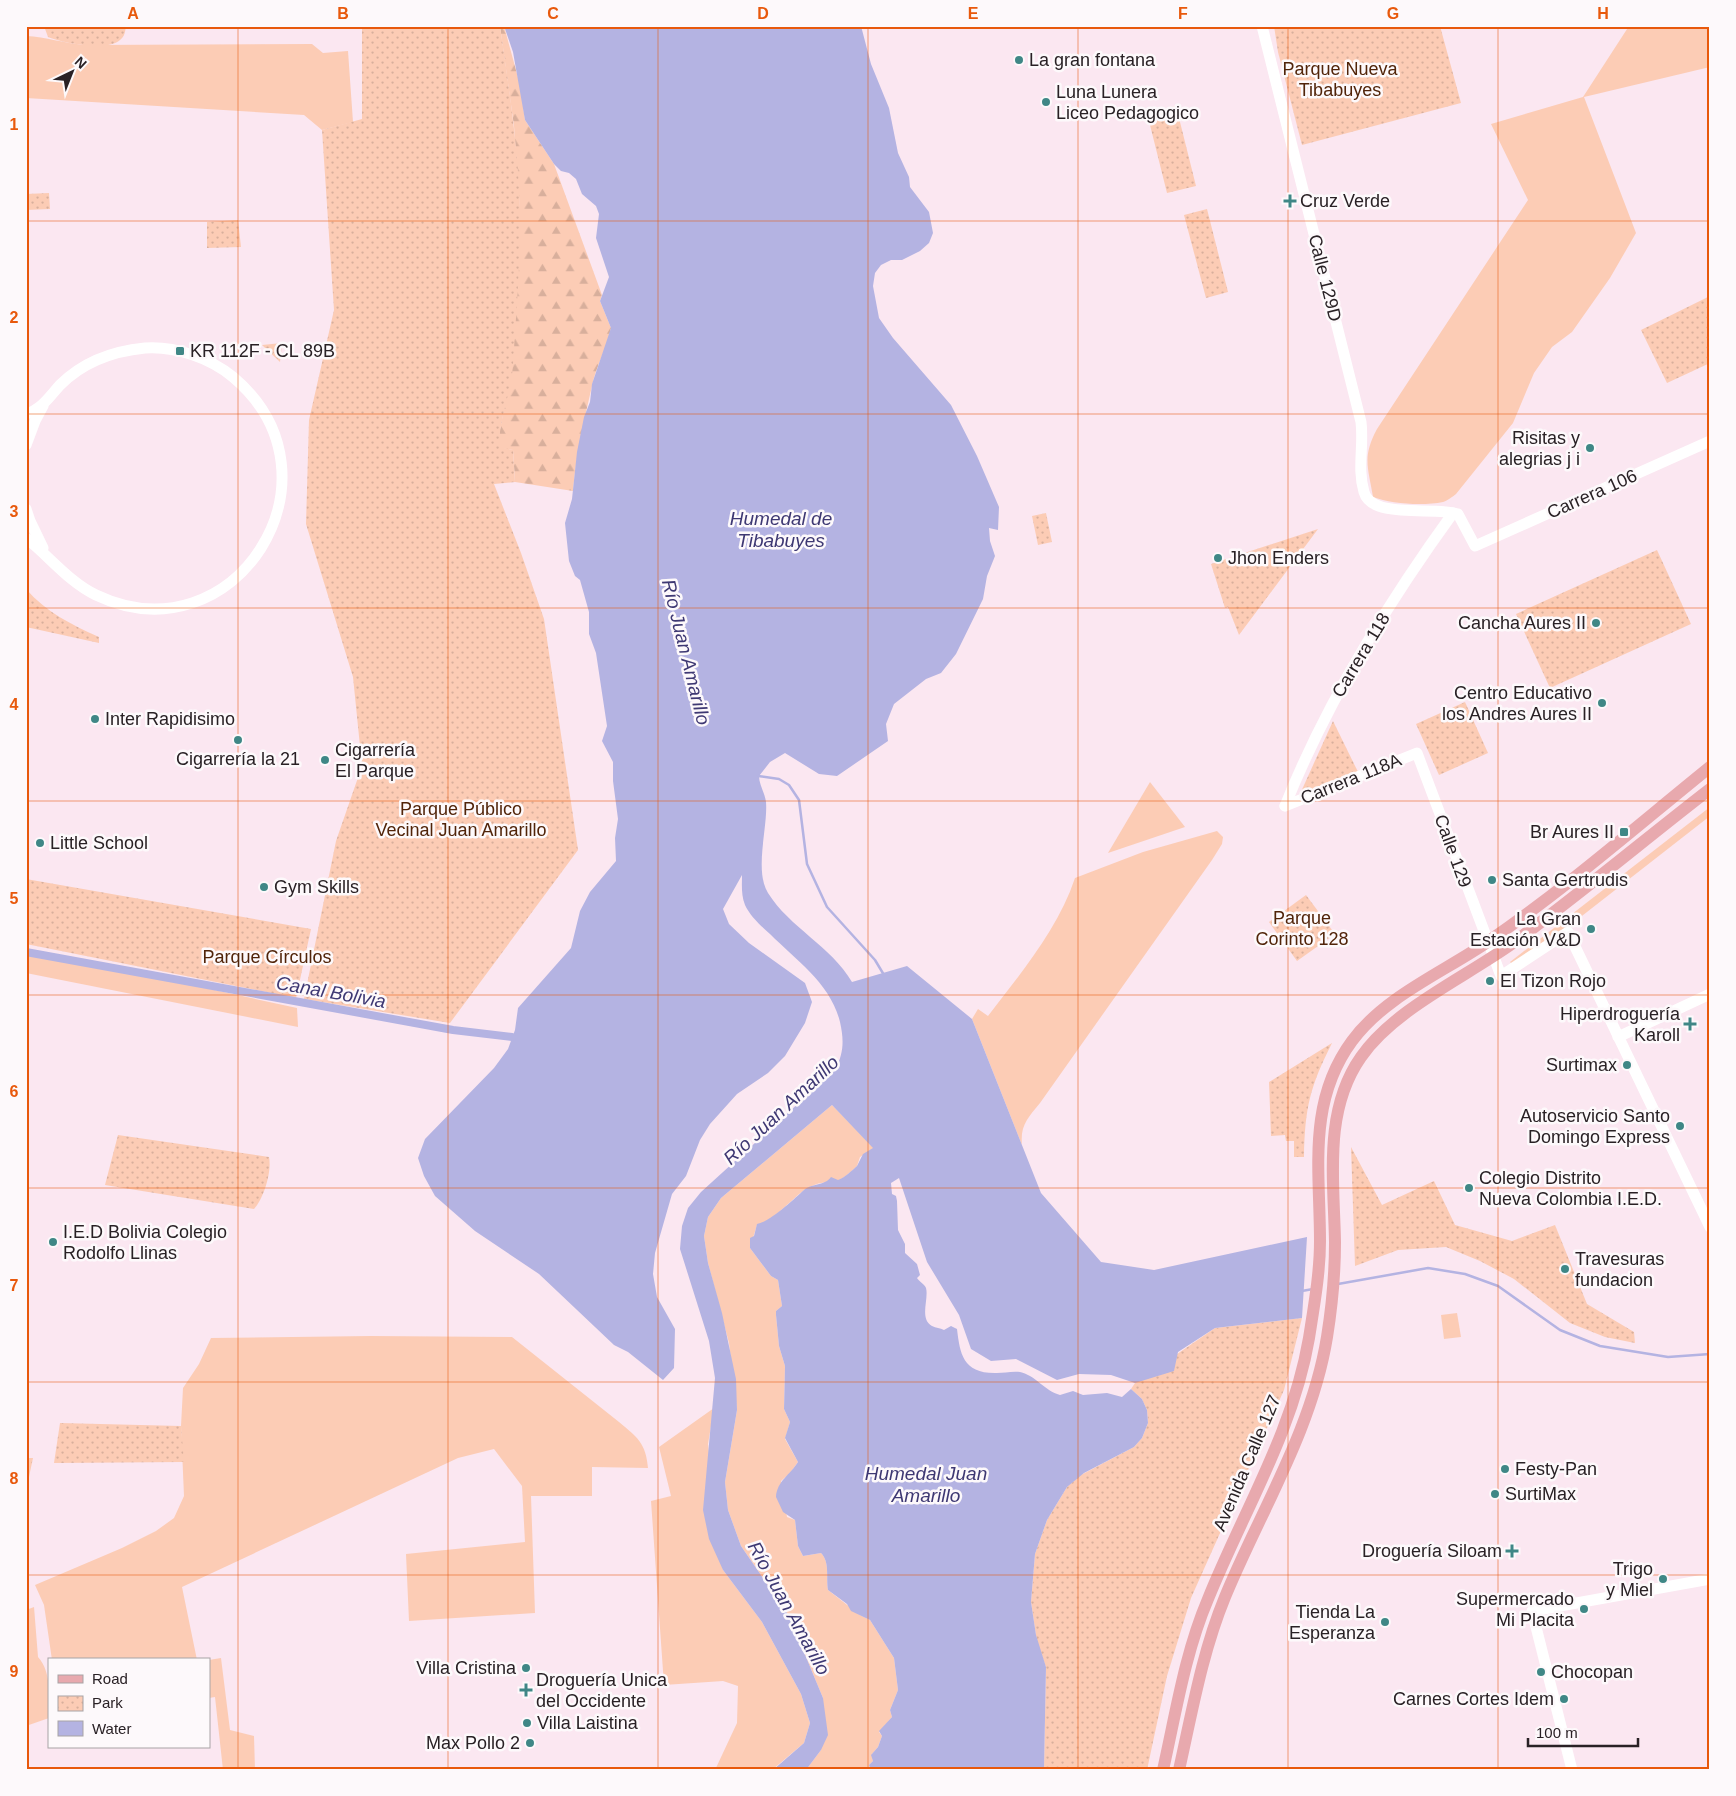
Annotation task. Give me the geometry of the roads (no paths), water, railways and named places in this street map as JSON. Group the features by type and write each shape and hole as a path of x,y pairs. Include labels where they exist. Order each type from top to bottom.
{"main road":[{"name":"Avenida Calle 127","path":"1163,1770 1197,1628 1220,1569 1283,1432 1298,1387 1309,1336 1320,1245 1318,1137 1322,1102 1336,1065 1354,1037 1397,1000 1488,942 1710,768"},
{"name":"Avenida Calle 127","path":"1179,1770 1199,1679 1212,1633 1229,1589 1295,1441 1314,1390 1327,1338 1335,1245 1333,1147 1336,1116 1344,1087 1364,1053 1398,1020 1493,956 1710,789"}],"street":[{"name":"Calle 129D","path":"1262,26 1362,422 1360,462 1364,492 1370,502 1383,508 1455,513"},
{"path":"26,445 35,421 46,402 61,384 80,369 108,356 148,348 180,351 203,359 225,371 244,387 259,404 270,424 279,450 282,477 280,502 273,526 262,549 246,568 227,585 206,597 182,605 157,608 129,606 97,595 78,585 49,556 26,538"},
{"path":"26,414 46,402"},
{"name":"Carrera 106","path":"1455,513 1475,546 1710,441"},
{"path":"26,509 38,540 49,556"},
{"name":"Carrera 118","path":"1285,806 1316,735 1349,673 1418,562 1455,513"},
{"name":"Carrera 118A","path":"1285,806 1417,753"},
{"name":"Calle 129","path":"1417,753 1501,976 1568,932 1618,1037"},
{"path":"1710,994 1618,1037 1710,1227"},
{"path":"1572,1770 1532,1611 1710,1579"}],"water":[{"name":"Humedal de Tibabuyes","path":"504,26 861,26 871,64 889,108 898,153 909,177 910,187 929,212 933,233 929,243 920,251 902,260 891,260 881,265 875,273 873,286 879,318 893,338 951,405 977,456 999,507 998,530 989,528 990,541 995,556 987,576 983,599 956,654 941,673 926,679 894,704 886,724 888,741 837,776 819,774 785,753 770,762 759,776 766,802 762,861 764,884 768,893 787,917 833,958 852,982 907,966 972,1019 1041,1193 1101,1262 1154,1270 1307,1237 1302,1318 1215,1328 1178,1352 1174,1371 1135,1383 1111,1375 1079,1374 1057,1380 1016,1359 991,1361 971,1349 959,1315 927,1262 899,1178 891,1183 892,1194 896,1196 897,1201 898,1230 905,1244 905,1253 917,1264 920,1275 917,1278 926,1288 926,1319 932,1326 944,1330 951,1326 957,1329 962,1354 970,1366 986,1372 1020,1372 1060,1395 1073,1391 1083,1395 1107,1393 1122,1397 1131,1389 1142,1399 1147,1410 1148,1423 1142,1438 1134,1447 1084,1473 1067,1487 1047,1520 1035,1554 1031,1602 1036,1635 1046,1667 1044,1770 871,1770 869,1765 873,1761 871,1755 878,1747 882,1736 879,1731 892,1717 890,1710 898,1690 894,1658 870,1620 851,1611 847,1604 828,1590 827,1565 821,1553 803,1556 798,1546 795,1520 783,1512 776,1497 781,1482 798,1462 785,1438 790,1422 784,1409 785,1366 779,1346 776,1315 776,1311 782,1306 778,1280 771,1276 750,1248 750,1238 754,1236 757,1224 775,1215 807,1188 825,1182 831,1177 838,1180 843,1177 857,1166 863,1154 873,1148 832,1105 721,1198 708,1217 704,1236 708,1263 722,1313 736,1379 737,1410 725,1482 728,1510 741,1546 789,1616 823,1698 828,1735 821,1750 806,1770 773,1770 804,1743 810,1723 801,1694 762,1622 723,1570 709,1539 703,1510 715,1378 709,1341 680,1249 682,1226 688,1208 701,1192 835,1070 842,1052 843,1041 840,1022 835,1008 821,984 759,924 747,909 743,898 742,875 723,909 729,924 749,943 805,983 812,1002 805,1023 785,1056 768,1073 737,1094 710,1124 700,1140 686,1176 672,1194 655,1253 653,1274 657,1297 675,1329 674,1368 663,1380 628,1352 614,1345 539,1274 475,1231 435,1196 424,1176 418,1158 425,1139 494,1068 508,1049 515,1030 518,1008 571,948 580,911 590,892 616,861 615,838 618,819 613,781 613,762 602,741 607,726 596,653 589,634 589,612 580,580 575,576 569,561 565,523 572,499 577,452 584,417 590,402 592,384 611,328 600,301 609,277 596,238 599,214 596,206 582,194 576,179 569,173 561,171 554,164 525,120 513,52"}],"waterway":[{"path":"758,776 779,779 789,785 799,800 807,864 827,907 875,960 884,975"},
{"name":"Canal Bolivia","path":"26,952 453,1030 512,1037"},
{"path":"1338,1284 1428,1268 1465,1274 1498,1286 1560,1330 1600,1346 1668,1357 1710,1354"},
{"path":"1302,1291 1313,1289"}],"place":[{"name":"La gran fontana","path":"1019,60"},
{"name":"Luna Lunera Liceo Pedagogico","path":"1046,102"},
{"name":"Cruz Verde","path":"1290,201"},
{"name":"KR 112F - CL 89B","path":"180,351"},
{"name":"Risitas y alegrias j i","path":"1590,448"},
{"name":"Jhon Enders","path":"1218,558"},
{"name":"Cancha Aures II","path":"1596,623"},
{"name":"Centro Educativo los Andres Aures II","path":"1602,703"},
{"name":"Inter Rapidisimo","path":"95,719"},
{"name":"Cigarrería la 21","path":"238,740"},
{"name":"Cigarrería El Parque","path":"325,760"},
{"name":"Br Aures II","path":"1624,832"},
{"name":"Little School","path":"40,843"},
{"name":"Santa Gertrudis","path":"1492,880"},
{"name":"Gym Skills","path":"264,887"},
{"name":"La Gran Estación V&D","path":"1591,929"},
{"name":"El Tizon Rojo","path":"1490,981"},
{"name":"Hiperdroguería Karoll","path":"1690,1024"},
{"name":"Surtimax","path":"1627,1065"},
{"name":"Autoservicio Santo Domingo Express","path":"1680,1126"},
{"name":"Colegio Distrito Nueva Colombia I.E.D.","path":"1469,1188"},
{"name":"I.E.D Bolivia Colegio Rodolfo Llinas","path":"53,1242"},
{"name":"Travesuras fundacion","path":"1565,1269"},
{"name":"Festy-Pan","path":"1505,1469"},
{"name":"SurtiMax","path":"1495,1494"},
{"name":"Droguería Siloam","path":"1512,1551"},
{"name":"Trigo y Miel","path":"1663,1579"},
{"name":"Supermercado Mi Placita","path":"1584,1609"},
{"name":"Tienda La Esperanza","path":"1385,1622"},
{"name":"Villa Cristina","path":"526,1668"},
{"name":"Chocopan","path":"1541,1672"},
{"name":"Droguería Unica del Occidente","path":"526,1690"},
{"name":"Carnes Cortes Idem","path":"1564,1699"},
{"name":"Villa Laistina","path":"527,1723"},
{"name":"Max Pollo 2","path":"530,1743"}],"park label":[{"name":"Parque Nueva Tibabuyes","path":"1340,79"},
{"name":"Parque Público Vecinal Juan Amarillo","path":"461,820"},
{"name":"Parque Corinto 128","path":"1302,928"},
{"name":"Parque Círculos","path":"267,957"}],"water label":[{"name":"Río Juan Amarillo","path":"686,652"},
{"name":"Río Juan Amarillo","path":"781,1110"},
{"name":"Humedal Juan Amarillo","path":"926,1484"},
{"name":"Río Juan Amarillo","path":"789,1608"}]}
